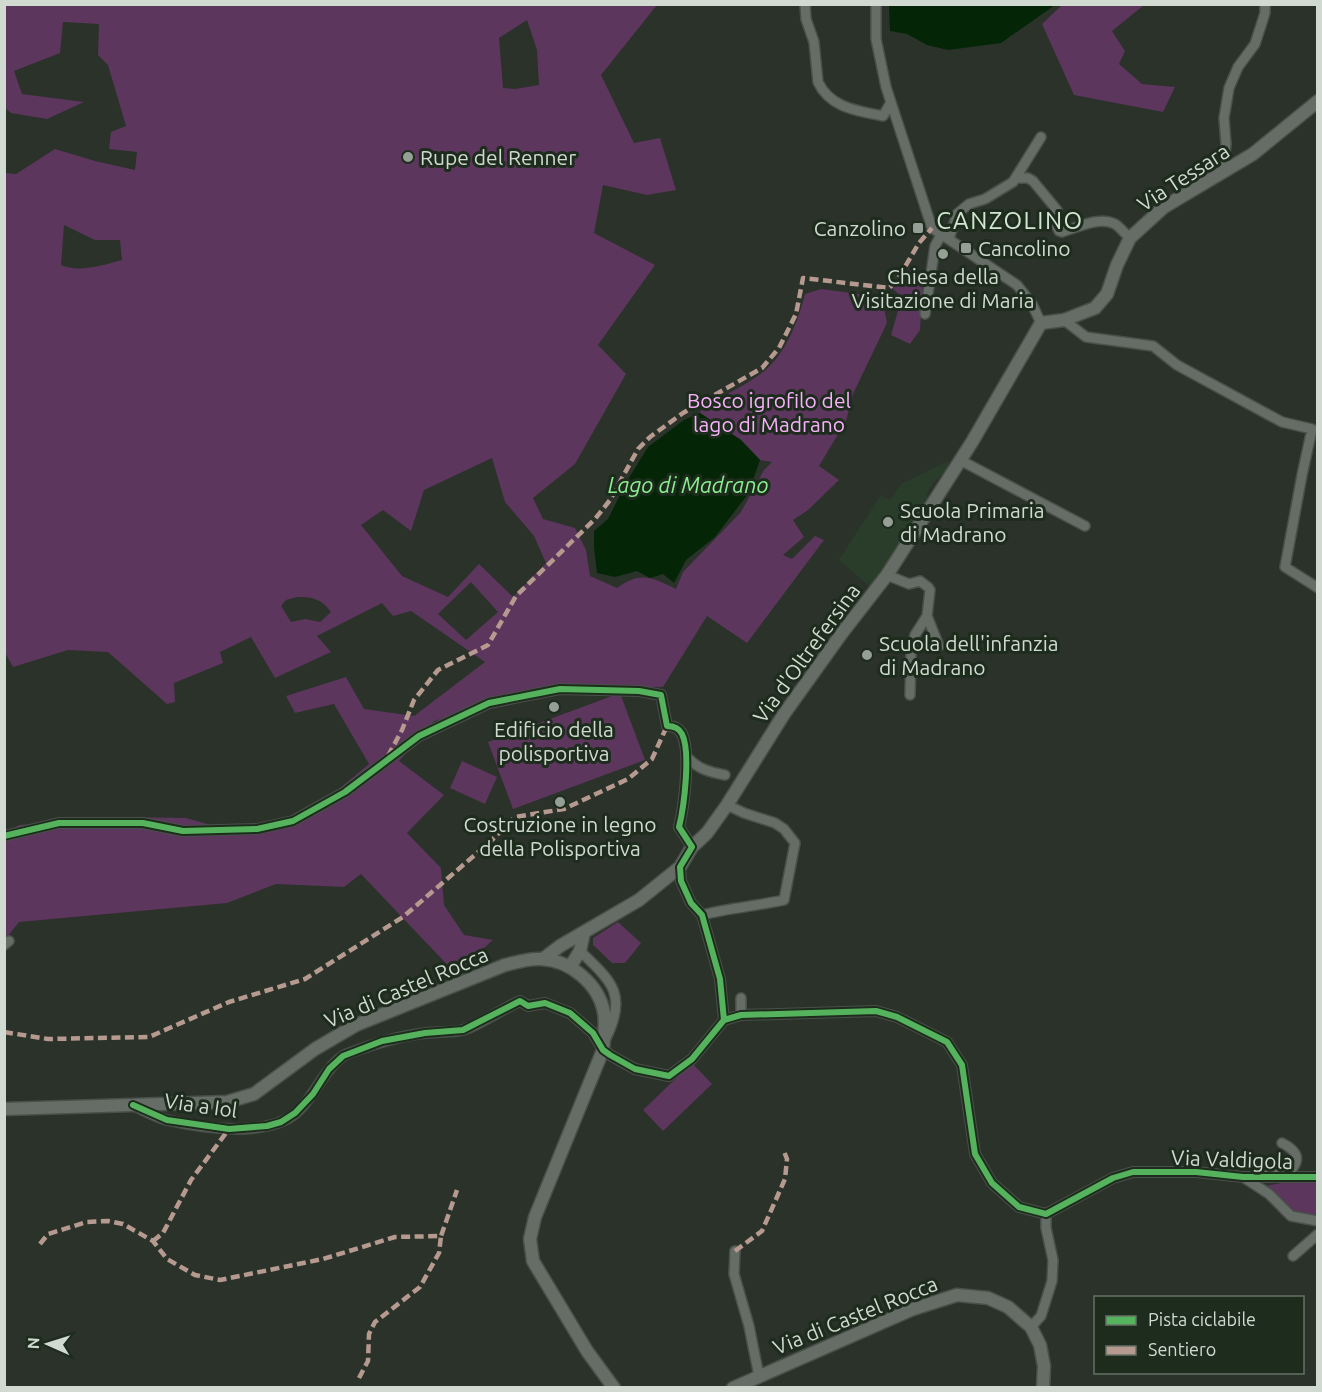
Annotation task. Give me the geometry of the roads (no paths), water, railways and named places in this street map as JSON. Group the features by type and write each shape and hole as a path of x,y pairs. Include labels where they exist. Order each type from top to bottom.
{"main road":[{"name":"Via Tessara","path":"1041,323 1064,320 1095,308 1107,294 1130,238 1164,207 1253,154 1317,102"},
{"name":"Via d'Oltrefersina","path":"680,867 692,847 707,833 727,805 739,781 784,714 886,574 960,460 1041,323"},
{"path":"543,959 639,900 680,867"},
{"path":"570,967 580,951 584,932"},
{"name":"Via di Castel Rocca","path":"4,1109 227,1102 254,1094 315,1049 356,1025 505,965 524,960 543,959 570,967 588,981 601,1002 605,1025 603,1046 536,1218 530,1239 533,1261 587,1351 612,1387"},
{"name":"Via di Castel Rocca","path":"733,1388 913,1310 957,1295 988,1298 1008,1307 1030,1327 1040,1345 1044,1366 1043,1388"}],"street":[{"path":"805,4 806,19 814,42 818,81 821,87 839,105 883,116 890,104"},
{"path":"876,4 876,39 890,104 932,228 1017,285 1032,304 1041,323"},
{"path":"1223,172 1226,144 1224,118 1228,88 1238,67 1255,44 1265,13 1265,4"},
{"path":"925,314 935,246 945,237 957,214 969,204 984,199 1017,178 1041,137"},
{"path":"1017,178 1028,178 1033,181 1057,210 1051,214 1059,231 1106,221 1116,225 1130,238"},
{"path":"1064,320 1086,337 1153,346 1177,365 1282,422 1312,429 1286,567 1317,588"},
{"path":"960,460 1084,525"},
{"path":"886,574 909,584 920,581 930,590 927,616 915,635 911,653 910,695"},
{"path":"927,616 939,646"},
{"path":"4,836 59,823 143,823 183,831 256,829 293,821 345,792 419,736 489,703 560,688 639,691 661,695 666,726 674,726 682,733 687,757 680,827 692,847"},
{"path":"687,757 707,772 725,775"},
{"path":"702,915 733,907 748,908 784,900 795,843 784,829 775,823 727,805"},
{"path":"680,867 681,881 692,903 702,915 720,980 724,1020"},
{"name":"Via di Castel Rocca","path":"580,951 609,979 614,990 616,1004 614,1022 603,1046"},
{"path":"741,998 741,1015"},
{"name":"Via a Iol","path":"132,1105 167,1120 229,1129 267,1126 281,1122 296,1113 314,1094 329,1069 343,1056 382,1041 425,1033 464,1030 520,1001 528,1006 545,1003 570,1013 593,1033 603,1046"},
{"path":"603,1046 635,1069 669,1076 692,1059 724,1020 741,1015 876,1011 897,1017 947,1042 962,1065 975,1154 992,1183 1019,1207 1046,1214 1046,1228 1053,1260 1052,1281 1041,1316 1030,1327"},
{"path":"1243,1177 1292,1169 1297,1164 1297,1154 1282,1143"},
{"name":"Via Valdigola","path":"1046,1214 1113,1178 1133,1172 1196,1172 1243,1177 1317,1177"},
{"path":"1243,1177 1269,1194 1291,1216 1317,1221"},
{"path":"1293,1256 1317,1234"},
{"path":"735,1251 734,1274 749,1326 759,1376"}],"water":[{"path":"889,4 1055,5 1001,43 948,50 927,45 907,34 890,31"},
{"name":"Lago di Madrano","path":"700,413 741,440 760,460 748,494 715,537 686,560 674,583 663,574 650,578 637,571 615,577 597,573 594,531 608,519 627,481 648,447 684,420"}],"place":[{"name":"Rupe del Renner","path":"408,157"},
{"name":"Canzolino","path":"918,228"},
{"name":"Cancolino","path":"966,248"},
{"name":"Chiesa della Visitazione di Maria","path":"943,254"},
{"name":"Scuola Primaria di Madrano","path":"888,522"},
{"name":"Scuola dell'infanzia di Madrano","path":"867,655"},
{"name":"Edificio della polisportiva","path":"554,707"},
{"name":"Costruzione in legno della Polisportiva","path":"560,802"}],"district":[{"name":"CANZOLINO","path":"1010,220"}],"park label":[{"name":"Bosco igrofilo del lago di Madrano","path":"769,412"}]}
